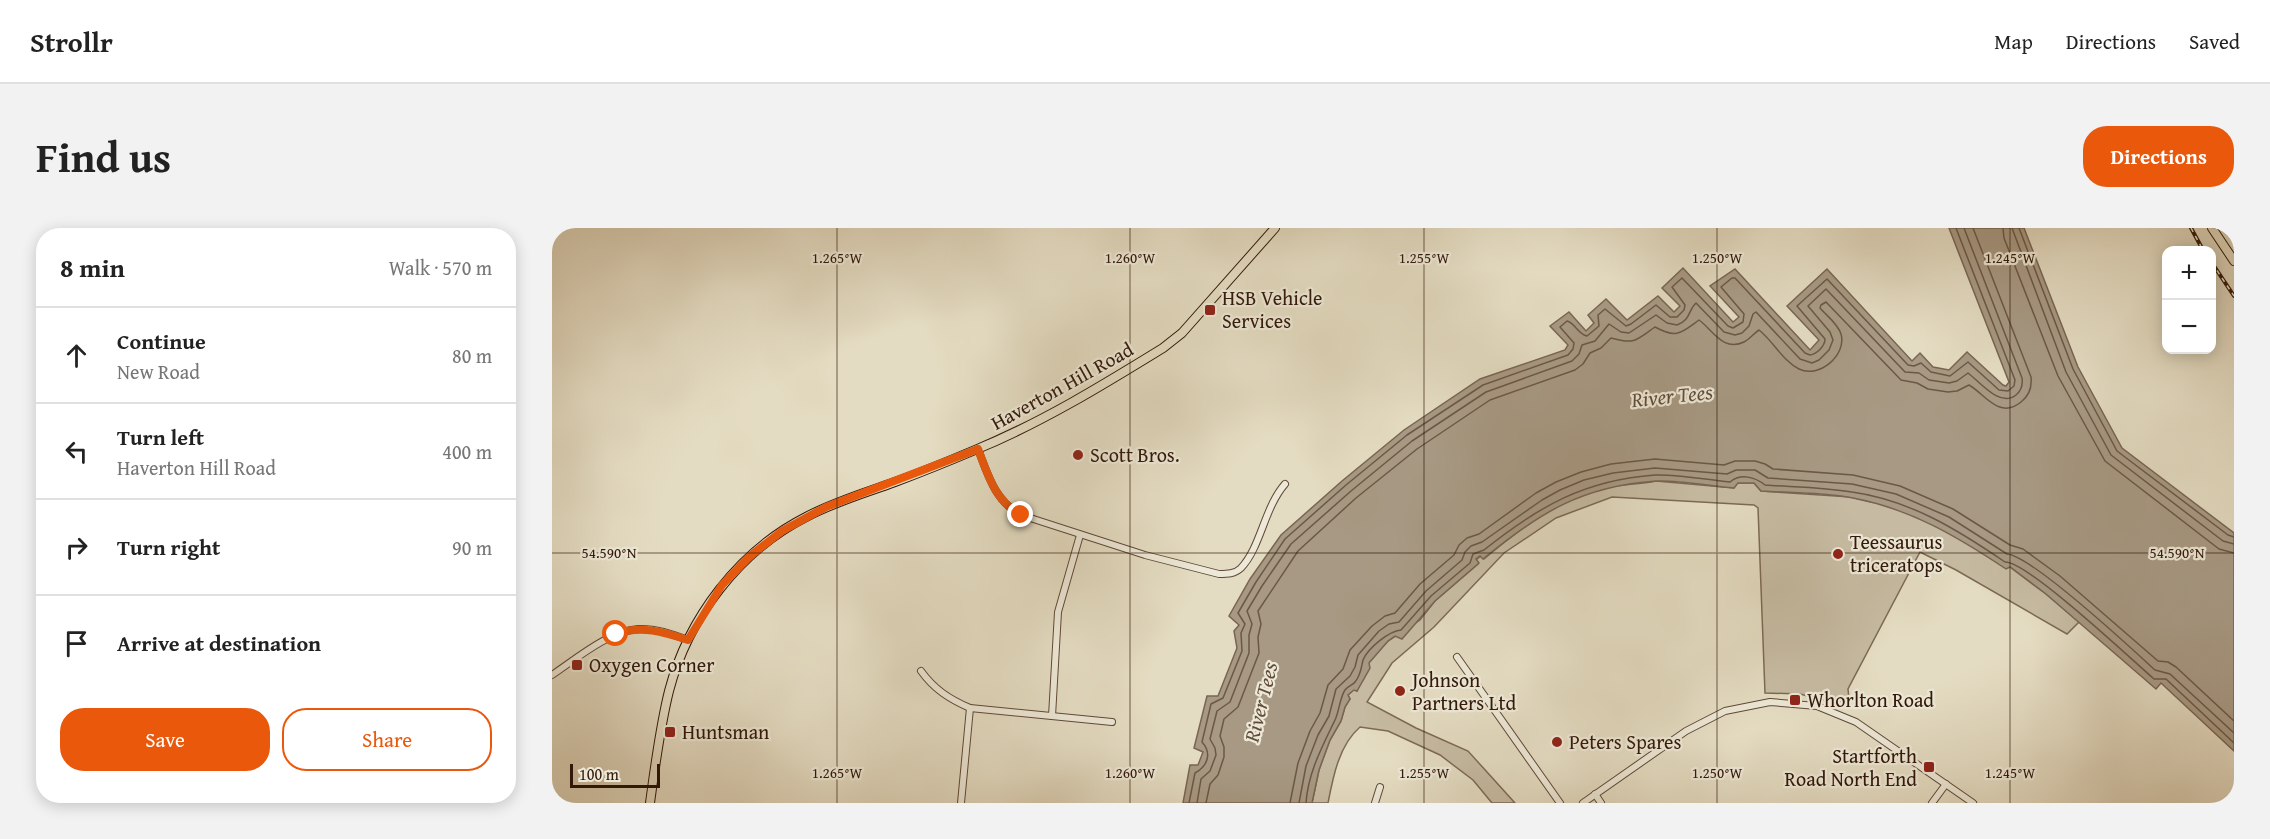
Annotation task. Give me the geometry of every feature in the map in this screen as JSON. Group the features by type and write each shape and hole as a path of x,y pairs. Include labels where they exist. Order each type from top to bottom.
{"main road":[{"name":"Haverton Hill Road","path":"650,803 669,691 688,640 722,585 765,543 803,518 826,507 1017,432 1122,373 1175,340 1275,228"},
{"path":"2212,228 2234,261"}],"street":[{"path":"978,449 993,486 1009,508 1021,515 1145,555 1219,574 1231,574 1240,569 1249,556 1276,494 1285,484"},
{"path":"1052,716 1058,612 1080,535"},
{"path":"552,675 610,638 626,631 646,629 688,640"},
{"path":"1457,657 1560,803"},
{"path":"921,671 931,686 951,700 970,708 1112,722"},
{"path":"1583,803 1686,730 1725,711 1770,702 1817,706 1856,722 1973,803"},
{"path":"961,803 970,708"},
{"path":"1932,803 1946,784"},
{"path":"1375,803 1380,788"},
{"path":"1595,794 1601,803"}],"shaded area":[{"path":"1656,481 1734,488 1737,483 1754,483 1761,491 1851,497 1892,507 1943,529 2010,567 2079,622 2067,634 1956,570 1920,552 1848,689 1847,702 1840,701 1838,704 1800,694 1765,693 1758,508 1754,505 1612,497 1556,518 1504,553 1434,627 1392,663 1367,702 1416,728 1468,751 1515,803 1492,803 1473,780 1440,755 1388,731 1360,727 1342,752 1328,803 1312,803 1319,770 1330,740 1350,699 1348,695 1354,689 1357,691 1368,663 1388,641 1420,620 1435,601 1478,564 1476,560 1481,556 1484,559 1513,535 1545,514 1579,496 1597,490"}],"water":[{"name":"River Tees","path":"1949,228 2024,228 2078,367 2122,448 2234,533 2234,751 2161,683 2156,689 2046,594 2010,567 2006,569 1970,546 1914,517 1895,509 1842,496 1761,491 1754,483 1738,483 1734,488 1656,481 1606,489 1584,496 1543,515 1483,559 1480,556 1476,559 1479,563 1435,601 1402,639 1395,636 1388,641 1369,663 1370,668 1357,691 1354,690 1348,695 1350,699 1330,740 1319,770 1312,803 1183,803 1190,765 1198,765 1203,752 1194,748 1207,696 1218,696 1237,648 1234,631 1239,625 1229,616 1250,579 1281,535 1404,430 1480,379 1565,350 1568,345 1550,326 1569,312 1586,331 1594,323 1588,315 1606,299 1627,320 1658,296 1674,312 1680,306 1662,288 1683,268 1733,322 1739,317 1710,286 1735,269 1810,350 1819,340 1787,306 1827,269 1912,361 1920,353 1933,367 1949,370 1967,352 2006,386 2009,382"}],"railway":[{"path":"2191,228 2201,246"},
{"path":"2216,269 2234,296"}],"place":[{"name":"HSB Vehicle Services","path":"1210,310"},
{"name":"Scott Bros.","path":"1078,455"},
{"name":"Teessaurus triceratops","path":"1838,554"},
{"name":"Oxygen Corner","path":"577,665"},
{"name":"Johnson Partners Ltd","path":"1400,691"},
{"name":"Whorlton Road","path":"1795,700"},
{"name":"Huntsman","path":"670,732"},
{"name":"Peters Spares","path":"1557,742"},
{"name":"Startforth Road North End","path":"1929,767"}],"route":[{"path":"616,634 646,629 688,640 722,585 749,557 782,531 826,507 978,449 1000,498 1009,508 1021,515"}]}
